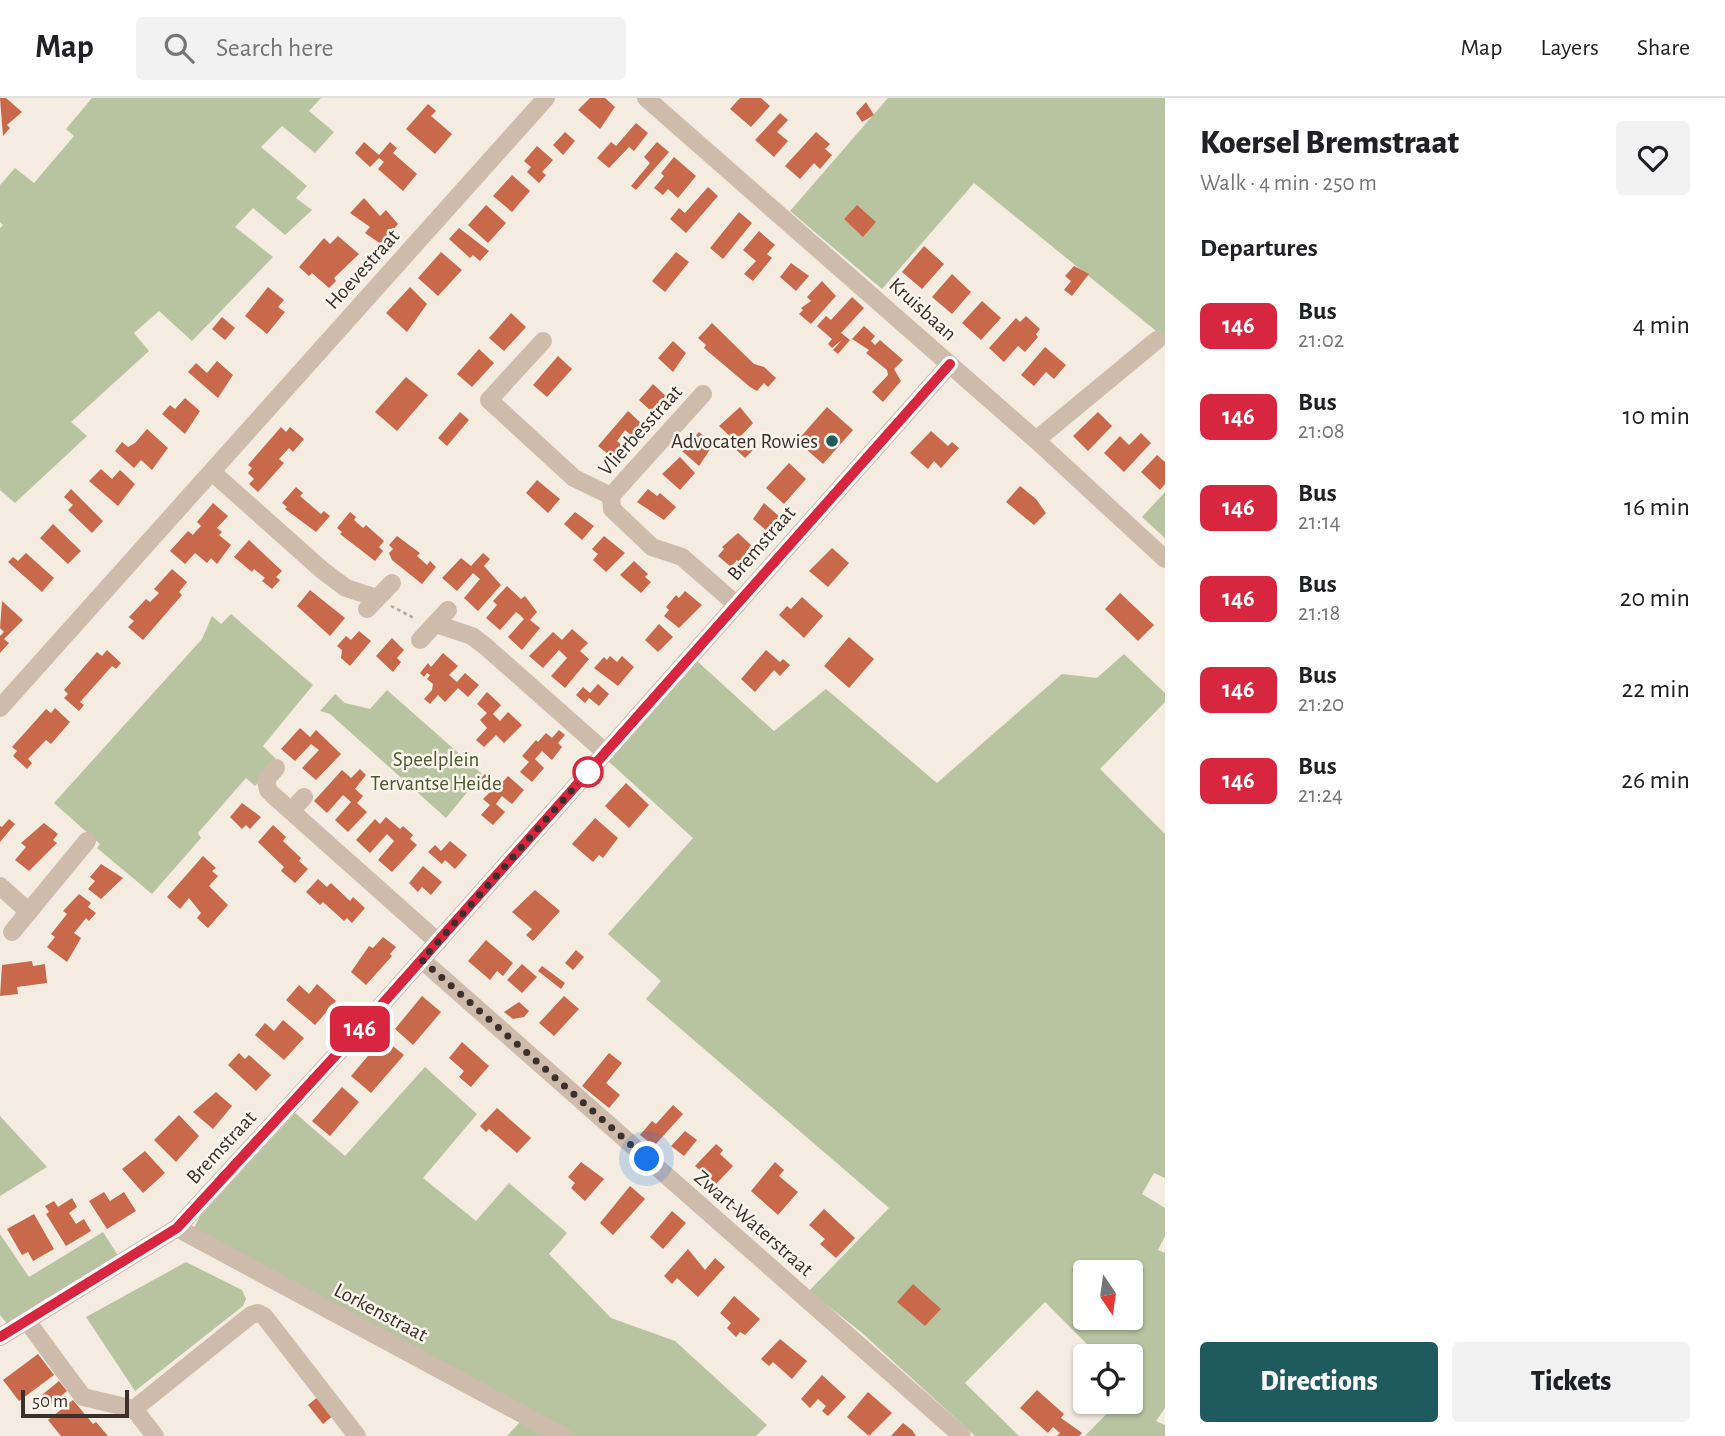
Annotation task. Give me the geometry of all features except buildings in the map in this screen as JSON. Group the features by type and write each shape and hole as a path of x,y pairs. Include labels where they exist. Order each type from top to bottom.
{"street":[{"name":"Hoevestraat","path":"0,708 546,98"},
{"name":"Kruisbaan","path":"646,98 1036,440 1165,559"},
{"path":"1036,440 1157,340"},
{"name":"Vlierbesstraat","path":"543,341 489,400 574,478 611,496"},
{"name":"Bremstraat","path":"0,1337 177,1228 422,960 950,364"},
{"name":"Vlierbesstraat","path":"703,394 611,496 612,509 652,547 682,557 737,605"},
{"path":"212,472 346,588 372,604 392,583"},
{"path":"420,640 448,610"},
{"path":"436,624 472,636 605,752"},
{"path":"276,768 266,780 268,790 438,942"},
{"path":"291,811 304,797"},
{"path":"12,932 87,841"},
{"path":"0,886 29,912"},
{"name":"Zwart-Waterstraat","path":"422,960 962,1436"},
{"name":"Lorkenstraat","path":"177,1228 563,1436"},
{"path":"134,1409 251,1315 258,1313 264,1316 357,1436"},
{"path":"27,1321 83,1397 134,1409 155,1436"}],"path":[{"path":"372,604 427,624 436,624"}],"green space":[{"path":"92,98 321,98 309,111 334,132 315,153 282,126 261,147 307,186 296,198 312,210 285,235 253,208 235,227 273,257 192,341 159,311 134,333 149,351 71,422 87,436 15,503 0,490 0,228 3,225 0,222 0,185 15,168 34,183 74,136 66,129"},
{"path":"888,98 1165,98 1165,345 1155,330 974,183 882,289 790,211"},
{"path":"1165,492 1165,538 1142,517"},
{"path":"231,614 313,685 263,746 278,761 255,786 246,778 198,833 201,838 152,894 97,848 100,844 54,803 202,639 212,616 221,624"},
{"path":"1124,654 1165,693 1165,702 1100,769 1165,834 1165,1178 1154,1173 1142,1194 1165,1208 1165,1236 1158,1250 1165,1253 1165,1408 1156,1421 1165,1425 1165,1436 1085,1436 1106,1414 1143,1414 1143,1344 1087,1344 1073,1330 1045,1302 965,1383 1019,1436 975,1436 861,1332 809,1291 889,1208 646,999 661,981 608,934 693,838 607,760 697,661 774,731 826,689 937,783 1062,674 1097,678"},
{"name":"Speelplein Tervantse Heide","path":"387,690 482,774 446,818 330,714 320,711 335,694 345,703 370,709"},
{"path":"425,1067 477,1114 423,1178 476,1221 509,1183 567,1233 549,1254 611,1318 675,1341 767,1425 756,1436 507,1436 520,1422 193,1230 200,1216 295,1113 345,1156"},
{"path":"0,1116 47,1167 0,1196"},
{"path":"103,1232 119,1257 8,1325 0,1315 0,1234 29,1277"},
{"path":"186,1262 242,1290 246,1299 243,1306 135,1391 86,1317"}],"bus line":[{"name":"146","path":"0,1337 177,1228 369,1019 950,364"}],"place":[{"name":"Advocaten Rowies","path":"832,441"}],"route":[{"path":"588,772 422,960 647,1159"}]}
